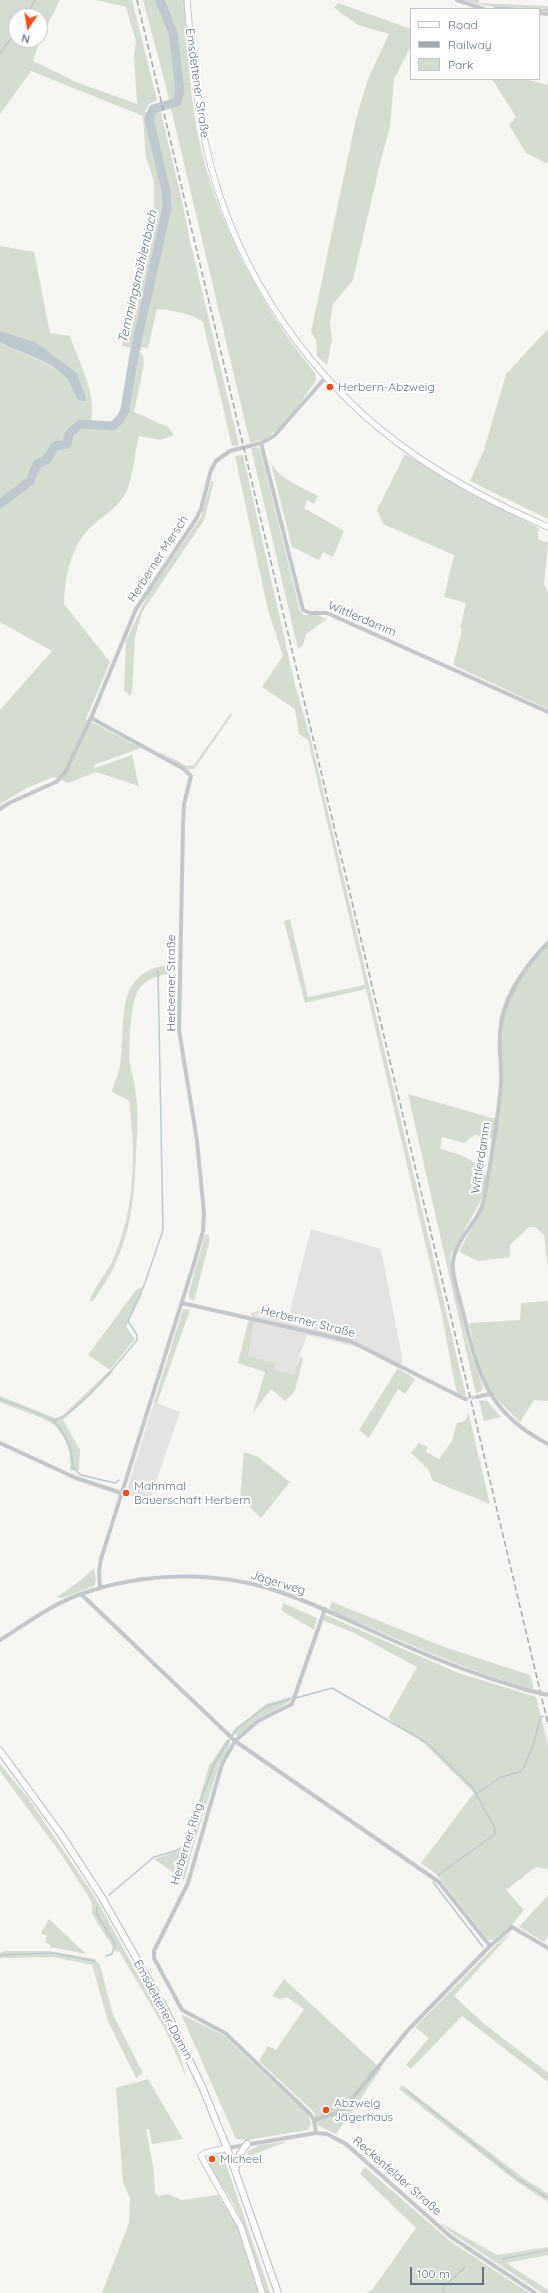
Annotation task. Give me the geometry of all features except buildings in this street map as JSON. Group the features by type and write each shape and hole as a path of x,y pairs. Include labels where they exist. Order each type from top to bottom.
{"main road":[{"name":"Emsdettener Damm","path":"0,1751 60,1833 101,1896 165,2009 203,2089 227,2148 278,2293"},
{"path":"235,2170 240,2154 247,2144"}],"street":[{"name":"Emsdettener Straße","path":"187,0 198,110 210,162 225,208 245,257 269,300 302,348 326,377 375,424 415,455 457,481 548,527"},
{"path":"457,0 481,8"},
{"name":"Herberner Mersch","path":"0,809 9,803 56,782 65,772 91,718 143,597 196,519 201,509 211,470 216,461 230,451 261,443 281,430 326,377"},
{"name":"Wittlerdamm","path":"261,443 303,610 310,613 327,613 548,712"},
{"name":"Herberner Straße","path":"91,718 184,769 190,776 184,804 183,826 179,1030 197,1141 204,1213 203,1231 182,1303 101,1559 99,1571 100,1588"},
{"name":"Wittlerdamm","path":"548,943 531,962 515,987 503,1016 500,1034 502,1072 498,1116 484,1202 458,1246 453,1262 471,1346 490,1394 500,1410 511,1421 548,1444"},
{"name":"Herberner Straße","path":"182,1303 350,1341 465,1399"},
{"path":"477,1397 490,1394"},
{"path":"0,1443 76,1478 121,1493"},
{"name":"Jägerweg","path":"0,1640 45,1611 81,1594 100,1588 156,1578 207,1578 256,1585 325,1609 440,1661 527,1690 548,1695"},
{"path":"81,1594 235,1742 439,1882 490,1946"},
{"name":"Herberner Ring","path":"314,2120 310,2114 225,2033 182,2010 154,1958 154,1951 188,1883 222,1764 235,1742 258,1721 292,1704 325,1609"},
{"path":"316,2133 314,2120 342,2111 408,2029 490,1946 512,1927 548,1948"},
{"name":"Reckenfelder Straße","path":"227,2148 316,2133 327,2134 346,2144 451,2237 535,2293"},
{"path":"227,2148 205,2153 201,2156 241,2227 262,2293"}],"shaded area":[{"path":"0,331 35,342 77,373 86,397 85,401 80,401 78,399 66,378 59,371 43,361 0,342"},
{"path":"311,1229 381,1249 403,1362 398,1368 360,1348 307,1335 293,1374 274,1370 274,1363 247,1356 254,1320 250,1313 267,1309 289,1314"},
{"path":"154,1402 180,1412 151,1496 125,1496"}],"green space":[{"path":"0,0 60,0 48,24 48,8 8,8 8,48 37,48 33,61 76,82 137,104 134,55 136,42 126,7 96,0 132,0 157,100 149,104 145,112 160,109 239,445 232,446 203,322 194,317 175,311 157,309 148,348 142,347 140,352 143,357 144,364 134,412 168,427 174,435 160,440 139,436 131,477 124,496 116,506 85,533 74,551 68,572 64,604 110,662 86,719 141,748 94,765 95,768 132,755 139,786 96,772 68,783 53,777 27,788 0,804 0,710 52,651 0,622 0,342 54,368 63,375 75,396 86,397 77,373 68,366 35,342 0,331 0,246 34,252 50,333 70,336 87,381 92,404 90,426 104,430 113,429 109,423 115,421 122,408 132,348 122,346 140,267 144,259 154,208 154,181 146,157 143,116 31,71 0,114"},
{"path":"143,0 184,0 194,114 204,162 214,195 241,259 258,290 295,347 315,373 316,380 287,421 266,439 250,443 165,83"},
{"path":"464,0 479,0 479,3 548,6 548,11 540,11 540,8 487,6"},
{"path":"338,3 410,29 410,48 394,79 390,127 381,159 353,280 333,304 330,322 332,340 327,365 317,356 316,340 311,332 356,119 368,79 389,34 358,25 334,8"},
{"path":"493,80 528,80 548,85 548,164 526,153 509,125 516,117"},
{"path":"548,329 548,519 470,481 484,450 506,374"},
{"path":"257,447 260,449 300,611 304,615 317,615 327,619 306,634 303,645 298,649 251,448"},
{"path":"405,454 469,493 539,528 538,539 548,543 544,585 548,592 548,709 453,665 462,630 460,628 466,603 444,597 454,555 383,524 377,510"},
{"path":"243,455 295,685 311,740 466,1396 458,1394 455,1386 442,1315 366,989 305,1003 284,921 290,919 308,997 365,985 308,740 299,734 295,709 262,687 283,656 268,610 235,456"},
{"path":"271,463 286,479 318,496 314,504 307,500 304,508 344,531 333,557 323,552 319,560 292,547"},
{"path":"214,481 204,520 142,612 135,637 132,692 130,696 124,690 126,641 149,592 201,517 211,482"},
{"path":"231,713 232,715 194,769 187,769 158,751 187,766 194,765"},
{"path":"548,940 548,1268 544,1235 535,1227 529,1227 510,1245 510,1257 478,1261 459,1252 486,1200 485,1193 450,1256 469,1348 483,1387 481,1391 476,1394 408,1094 496,1119 500,1070 500,1016 505,999 515,981 527,963","holes":["475,1135 492,1138 487,1178 482,1171 467,1158 440,1149 442,1137 464,1143"]},
{"path":"169,965 169,974 158,976 148,981 140,988 135,998 131,1020 129,1050 137,1113 135,1175 131,1214 127,1232 114,1267 92,1302 90,1300 115,1255 122,1236 130,1198 133,1140 129,1101 112,1092 119,1072 126,1002 130,989 138,978 151,970"},
{"path":"205,1234 209,1235 209,1243 194,1301 189,1298 189,1293"},
{"path":"141,1287 142,1295 126,1326 135,1339 110,1370 88,1355 136,1290"},
{"path":"548,1301 548,1401 534,1400 520,1422 490,1390 482,1372 469,1323 520,1320 521,1303"},
{"path":"183,1309 190,1310 157,1403 154,1402"},
{"path":"249,1319 254,1320 248,1356 275,1363 274,1370 293,1374 301,1356 303,1359 295,1391 285,1401 271,1389 253,1413 265,1372 238,1363"},
{"path":"398,1368 415,1379 405,1394 398,1389 369,1438 359,1430"},
{"path":"110,1370 113,1372 63,1420 80,1450 79,1470 70,1470 69,1452 65,1440 54,1425 37,1416 0,1402 0,1396 55,1418 62,1416"},
{"path":"479,1400 487,1401 501,1417 484,1421"},
{"path":"468,1411 490,1504 433,1481 428,1469 411,1453 419,1443 428,1447 426,1452 439,1459 452,1441 457,1423 466,1420"},
{"path":"244,1452 258,1457 290,1482 261,1518 240,1498"},
{"path":"94,1568 96,1580 94,1586 62,1598 57,1597 81,1580"},
{"path":"332,1602 447,1648 530,1675 534,1690 457,1664 383,1633 333,1611 329,1608"},
{"path":"283,1603 317,1618 314,1630 281,1610"},
{"path":"326,1615 456,1672 536,1697 548,1745 548,1869 536,1867 506,1890 524,1910 511,1926 493,1940 488,1940 436,1874 421,1863 474,1793 425,1744 388,1718 417,1667 352,1632 322,1620"},
{"path":"293,1696 288,1703 257,1719 238,1736 232,1732 266,1704"},
{"path":"227,1739 230,1741 227,1752 218,1768 184,1880 154,1859 181,1850 193,1835 196,1811 209,1766"},
{"path":"0,1764 28,1798 95,1897 177,2045 186,2077 165,2029 119,1951 116,1952 92,1914 92,1902 61,1854 0,1771"},
{"path":"548,1895 548,1937 544,1942 519,1927"},
{"path":"49,1919 86,1954 50,1947 50,1945 45,1942 47,1936 41,1933"},
{"path":"511,1933 454,1996 483,2023 548,2073 548,2082 462,2016 411,2069 406,2065 429,2038 415,2027 501,1940"},
{"path":"6,1951 49,1951 95,1959 100,1965 113,2015 143,2073 136,2078 108,2021 92,1965 53,1957 0,1958 0,1953"},
{"path":"284,1979 381,2069 336,2134 315,2124 314,2112 259,2061 268,2046 276,2050 304,2009 287,1997 280,1999 272,1996"},
{"path":"181,2014 223,2035 308,2115 311,2124 307,2130 248,2140 236,2139"},
{"path":"148,2079 183,2139 152,2144 149,2129 146,2129 154,2172 155,2193 159,2196 168,2194 182,2200 218,2195 238,2227 260,2293 102,2293 129,2223 130,2198 123,2183 116,2088"},
{"path":"402,2085 522,2177 548,2194 548,2202 516,2181 399,2089"},
{"path":"289,2141 254,2154 247,2163 248,2151 260,2145"},
{"path":"213,2154 224,2158 270,2293 265,2293 244,2226 232,2201 206,2161"},
{"path":"365,2167 450,2241 529,2293 366,2293 372,2290 416,2228 360,2174"},
{"path":"439,2222 497,2255 548,2247 548,2255 506,2263 548,2290 548,2293 542,2293 453,2234"}],"waterway":[{"path":"30,8 35,0"},
{"name":"Temmingsmühlenbach","path":"0,504 30,481 37,464 46,460 55,446 67,444 69,434 80,424 113,426 121,418 125,410 134,355 167,208 166,191 149,119 153,109 177,102 180,91 173,33 160,0"},
{"path":"494,7 509,8"},
{"path":"540,10 548,10"},
{"path":"0,53 8,42"},
{"path":"54,1421 65,1415 87,1397 137,1340 137,1335 128,1321 145,1283 163,1230 158,971"},
{"path":"0,1399 38,1413 55,1422 63,1432 68,1443 72,1455 72,1467 81,1475 115,1483 119,1480"},
{"path":"296,1698 332,1688 427,1743 472,1787 495,1828 495,1834 438,1875"},
{"path":"109,1895 154,1857 181,1848 196,1830 198,1807 214,1764 237,1728 267,1706 291,1699"},
{"path":"476,1794 501,1777 522,1771 533,1746 540,1719 543,1716"},
{"path":"433,1882 483,1947"},
{"path":"97,1907 96,1913 115,1944 112,1954 106,1956"},
{"path":"0,1955 54,1953 94,1961"},
{"path":"406,2090 518,2179 548,2198"},
{"path":"502,2259 548,2250"},
{"path":"442,2293 445,2286 465,2267"}],"tunnel":[{"path":"465,1399 477,1397"}],"railway":[{"path":"137,0 548,1724"}],"place":[{"name":"Herbern-Abzweig","path":"330,387"},
{"name":"Mahnmal Bauerschaft Herbern","path":"126,1493"},
{"name":"Abzweig Jägerhaus","path":"326,2110"},
{"name":"Micheel","path":"212,2159"}]}
